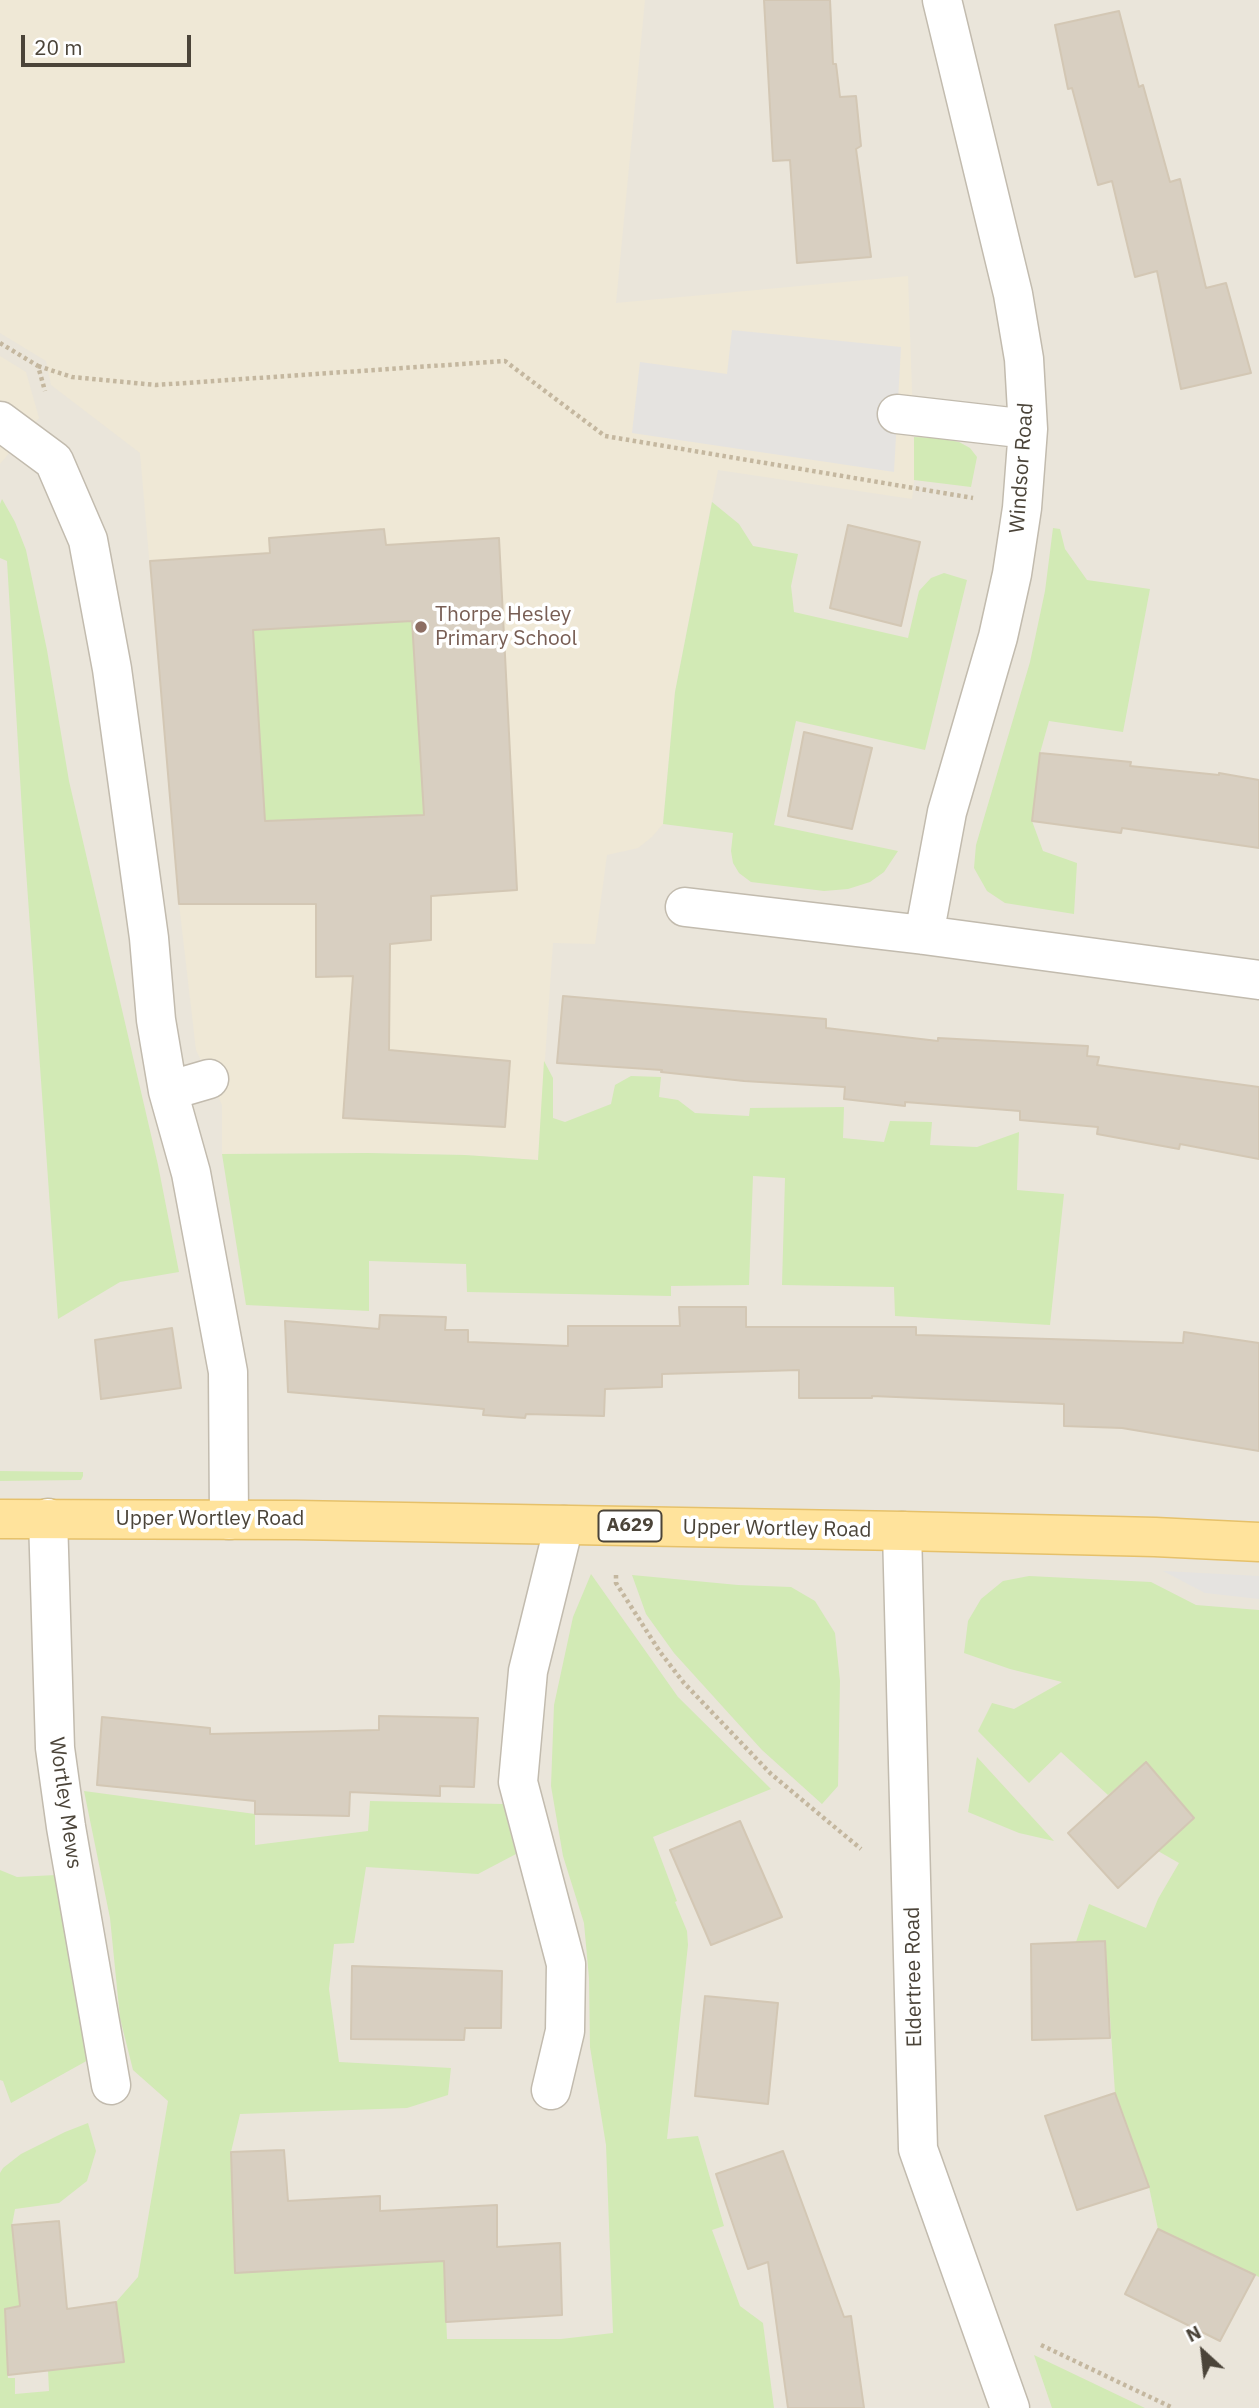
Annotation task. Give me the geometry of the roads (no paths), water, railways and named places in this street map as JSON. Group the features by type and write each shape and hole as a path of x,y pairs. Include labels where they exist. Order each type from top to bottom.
{"main road":[{"name":"Upper Wortley Road","path":"0,1519 902,1531 1155,1536 1259,1542"}],"street":[{"name":"Windsor Road","path":"924,935 947,812 998,637 1012,574 1022,508 1028,429 1024,359 1013,294 942,0"},
{"path":"897,414 1028,429"},
{"path":"0,421 54,461 88,540 112,669 149,938 156,1020 168,1091 191,1173 228,1372 229,1520"},
{"path":"685,907 924,935 1259,980"},
{"path":"168,1091 209,1079"},
{"name":"Wortley Mews","path":"48,1518 55,1748 111,2085"},
{"path":"551,2090 565,2031 566,1964 518,1782 528,1671 564,1525"},
{"name":"Eldertree Road","path":"902,1531 918,2149 1010,2408"}],"place":[{"name":"Thorpe Hesley Primary School","path":"421,627"}]}
